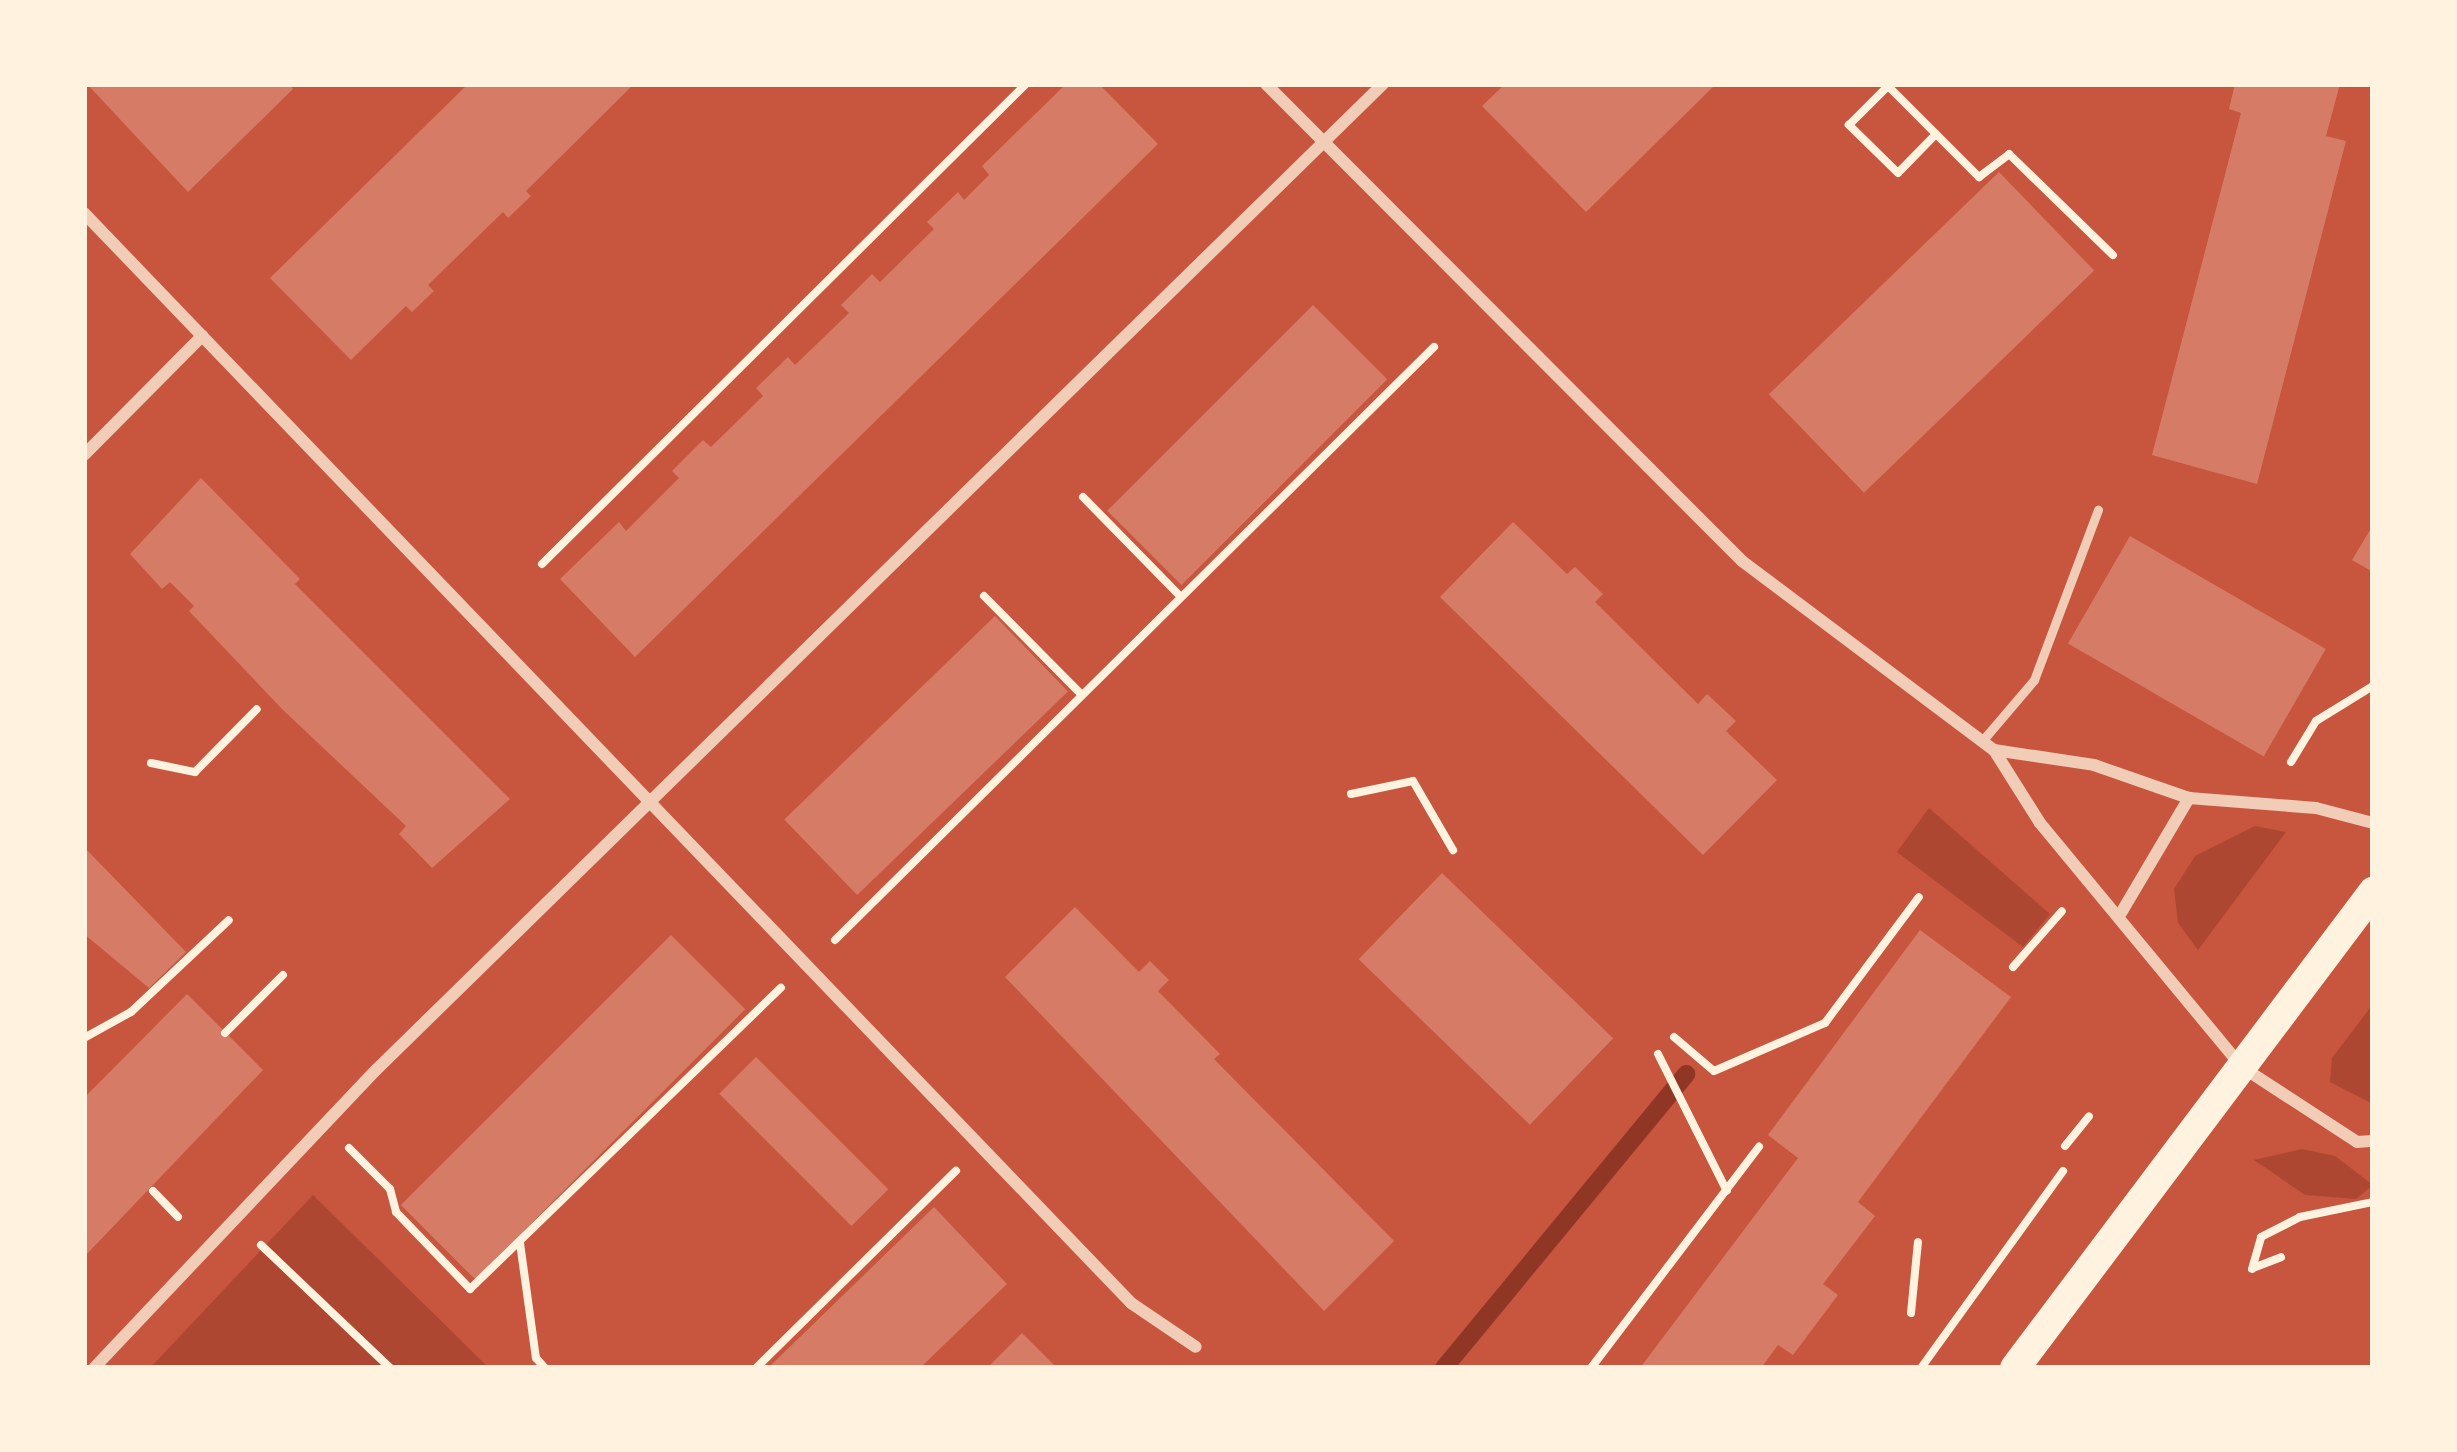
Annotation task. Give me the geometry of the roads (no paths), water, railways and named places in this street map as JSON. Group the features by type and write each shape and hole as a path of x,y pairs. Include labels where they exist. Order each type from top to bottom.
{"main road":[{"path":"2015,1368 2373,892"}],"street":[{"path":"1266,84 1742,561 1988,745 2040,823 2121,913 2242,1066 2357,1142 2373,1142"},
{"path":"94,1368 376,1070 1383,84"},
{"path":"84,213 1131,1303 1196,1347"},
{"path":"84,454 202,336"},
{"path":"1988,745 2094,766 2189,798 2316,808 2373,823"},
{"path":"2121,913 2189,798"}],"lane":[{"path":"1988,745 2034,680 2098,510"}],"waterway":[{"path":"1444,1368 1686,1074"}]}
